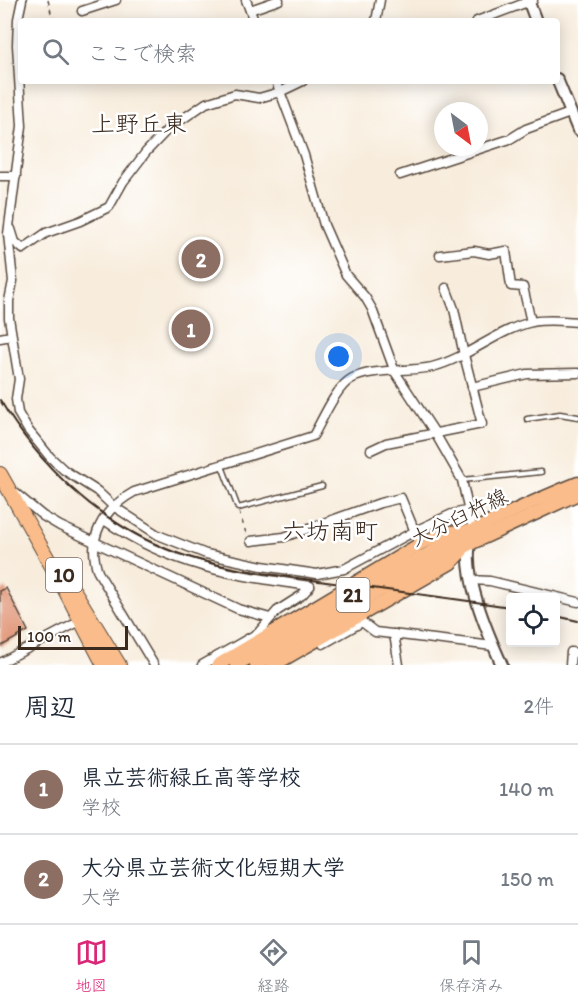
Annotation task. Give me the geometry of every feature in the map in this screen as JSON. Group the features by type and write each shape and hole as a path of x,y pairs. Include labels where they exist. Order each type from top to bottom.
{"highway":[{"name":"10","path":"4,480 104,665"},
{"name":"10","path":"4,480 119,665"}],"main road":[{"name":"大分臼杵線","path":"236,665 364,589 473,531 578,483"},
{"name":"大分臼杵線","path":"256,665 377,592 470,544 578,494"},
{"path":"218,665 420,544 446,532 473,531"},
{"path":"274,665 324,640 451,563 470,544"}],"street":[{"path":"19,18 22,0"},
{"path":"82,11 114,0"},
{"path":"246,0 253,18"},
{"path":"250,10 279,0"},
{"path":"377,18 380,0"},
{"path":"485,18 530,1 535,18"},
{"path":"18,23 18,57"},
{"path":"20,84 23,117 7,240 13,281 8,310 19,380 16,405 21,420 56,464 98,491 113,506 158,535 206,554 262,566 317,574 344,569 415,531 452,514 470,510"},
{"path":"277,84 304,155 324,225 346,275 372,309 395,372 435,433 462,480 473,531 468,565 471,580 502,665"},
{"path":"9,223 17,245 22,249 46,233 110,207 123,182 146,152 168,129 206,103 235,94 260,98 297,84"},
{"path":"559,84 578,130"},
{"path":"400,176 510,139 526,129 570,113"},
{"path":"0,176 16,176"},
{"path":"440,255 474,251 489,254 506,251 512,286 523,287 531,322"},
{"path":"371,450 386,443 482,424 454,309 446,288"},
{"path":"154,665 98,573 93,555 93,541 113,506 134,492 313,436 342,386 350,379 363,374 431,367 464,355 531,322 552,320 578,322"},
{"path":"0,338 11,336"},
{"path":"472,387 527,374 578,373"},
{"path":"4,480 43,516 238,609 270,618"},
{"path":"251,541 284,537 380,503 401,498 420,544"},
{"path":"104,520 134,539 191,564 228,574 310,586 302,595 277,610 258,633 202,665"},
{"path":"471,580 490,581 578,602"},
{"path":"0,664 80,621"},
{"path":"286,665 324,640 362,622 375,632 494,646"},
{"path":"394,634 399,665"},
{"path":"570,665 571,652 578,653"}],"lane":[{"path":"527,419 560,414 578,417"},
{"path":"222,465 238,508 322,486"},
{"path":"462,480 541,471"}],"path":[{"path":"48,0 52,18"},
{"path":"238,508 247,538 251,541"}],"building":[{"path":"6,588 28,631 0,647 0,591"}],"railway":[{"path":"0,400 33,447 71,488 116,523 166,549 184,556 244,570 506,606"},
{"path":"560,617 578,621"}],"place":[{"name":"大分県立芸術文化短期大学","path":"201,259"},
{"name":"県立芸術緑丘高等学校","path":"191,329"}],"district":[{"name":"上野丘東","path":"139,123"},
{"name":"六坊南町","path":"330,530"}]}
